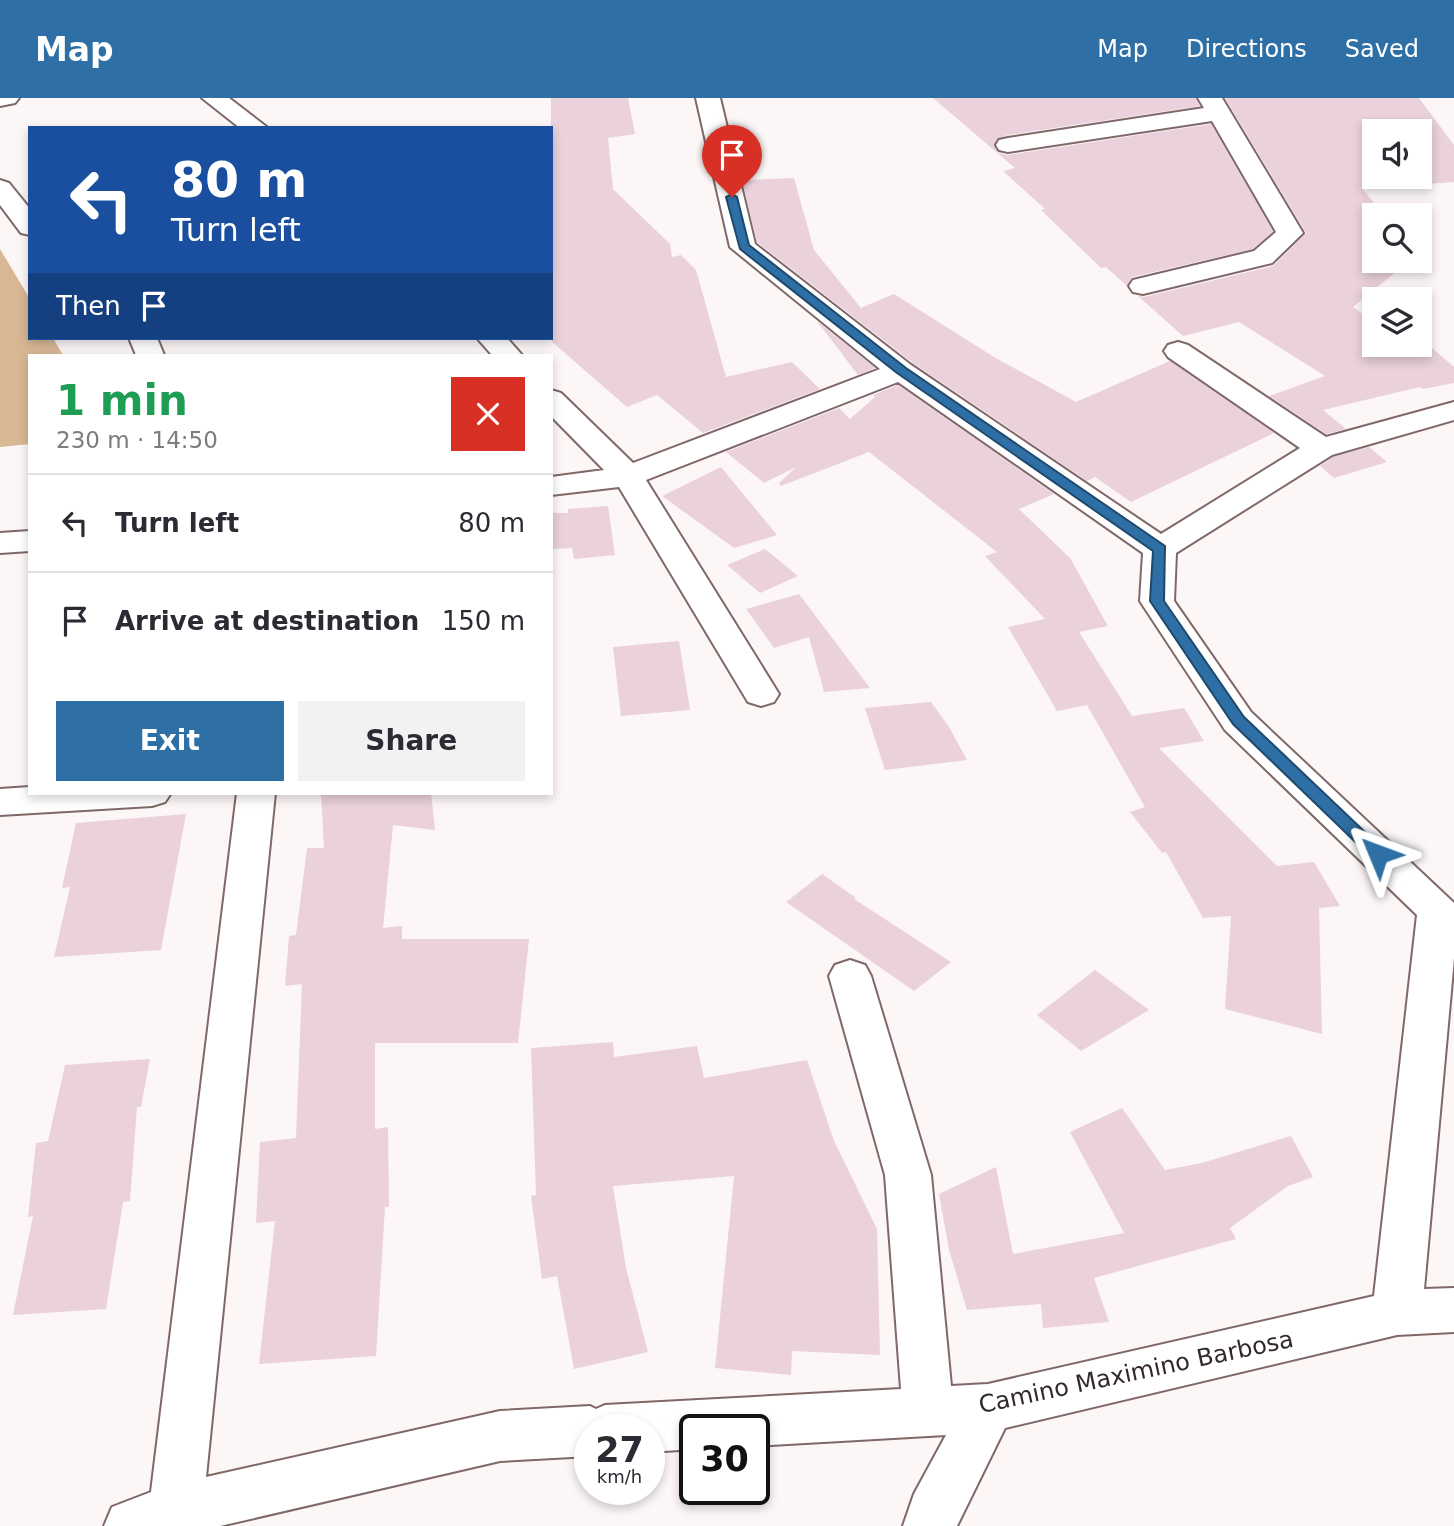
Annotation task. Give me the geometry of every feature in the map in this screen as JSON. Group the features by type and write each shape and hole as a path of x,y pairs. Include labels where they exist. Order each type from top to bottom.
{"street":[{"path":"0,99 7,98"},
{"path":"214,98 253,126"},
{"path":"708,98 743,247 901,371 1160,549"},
{"path":"1007,145 1215,105 1290,233 1263,257 1143,286"},
{"path":"0,188 28,224"},
{"path":"493,340 507,354"},
{"path":"1178,351 1321,448"},
{"path":"553,486 628,476 901,371"},
{"path":"553,400 628,476 761,694"},
{"path":"1160,549 1321,448 1454,411"},
{"path":"0,543 28,541"},
{"path":"1160,549 1157,601 1238,721 1438,911 1397,1313"},
{"path":"0,802 118,795"},
{"path":"256,795 154,1518 500,1437 574,1432"},
{"path":"850,976 908,1175 928,1409"},
{"name":"Camino Maximino Barbosa","path":"665,1426 928,1409 988,1408 1397,1313 1454,1310"},
{"path":"930,1526 933,1513 988,1408"}],"shaded area":[{"path":"0,249 28,296 28,340 54,340 62,354 28,354 28,444 0,447"}],"building":[{"path":"551,98 628,98 635,134 608,138 613,189 670,244 672,257 681,255 696,270 726,377 792,362 820,389 703,433 657,395 627,407 551,341"},
{"path":"933,98 1195,98 1200,106 1008,135 997,139 994,146 998,153 1008,155 1211,124 1273,231 1253,249 1132,277 1127,286 1106,267 1101,268 1041,210 1045,209 1003,171 1015,168"},
{"path":"1225,98 1419,98 1454,145 1454,182 1432,184 1432,119 1362,119 1362,189 1374,203 1362,203 1362,273 1394,273 1377,287 1362,287 1362,300 1353,307 1362,313 1362,357 1432,357 1432,348 1454,367 1454,383 1423,389 1420,387 1323,410 1346,429 1326,434 1269,396 1325,376 1239,322 1183,336 1138,296 1144,297 1273,266 1306,233"},
{"path":"794,178 814,250 861,308 894,294 994,357 1076,402 1170,361 1274,433 1131,502 1095,477 1087,481 913,363 757,242 742,180"},
{"path":"817,321 875,368 858,375"},
{"path":"898,385 1054,494 1019,509 1070,558 1108,626 1079,632 1132,716 1184,708 1204,741 1159,748 1277,866 1314,862 1340,906 1319,908 1322,1034 1225,1009 1231,916 1203,918 1166,852 1162,853 1130,812 1145,807 1087,705 1057,711 1008,627 1045,619 985,556 997,552 869,452 781,486 779,483 796,467 764,483 726,452 839,408 850,419 875,397 873,395"},
{"path":"1369,447 1387,462 1334,478 1320,466 1333,457"},
{"path":"721,467 777,535 734,548 662,496"},
{"path":"608,506 615,555 574,559 572,548 553,549 553,513 568,513 568,509"},
{"path":"765,549 798,576 760,593 727,565"},
{"path":"799,594 870,688 824,692 809,637 774,648 746,609"},
{"path":"679,641 690,710 621,716 613,647"},
{"path":"931,702 949,727 967,760 885,770 865,708"},
{"path":"321,795 431,795 435,830 393,825 383,928 402,926 402,939 529,939 518,1043 375,1043 375,1129 388,1127 389,1207 385,1207 376,1356 259,1364 275,1221 256,1223 260,1142 296,1138 302,984 285,986 289,936 296,935 307,848 324,848"},
{"path":"186,814 161,950 54,957 70,887 62,888 76,823"},
{"path":"822,874 856,898 854,899 951,962 914,991 786,902"},
{"path":"1095,970 1149,1010 1081,1051 1037,1015"},
{"path":"613,1042 614,1057 697,1046 704,1078 807,1060 834,1141 877,1229 880,1355 792,1351 791,1375 715,1368 734,1176 613,1186 626,1268 648,1352 574,1369 557,1276 542,1279 531,1196 536,1195 531,1048"},
{"path":"150,1059 141,1107 137,1107 130,1201 123,1202 106,1309 13,1315 33,1216 28,1217 36,1143 48,1141 65,1065"},
{"path":"1122,1108 1165,1170 1202,1163 1291,1136 1313,1177 1288,1186 1230,1228 1236,1239 1094,1278 1109,1322 1043,1328 1041,1304 967,1310 949,1250 939,1194 996,1167 1013,1254 1124,1233 1070,1132"}],"route":[{"path":"732,197 743,247 901,371 1160,549 1157,601 1238,721 1378,854"}]}
